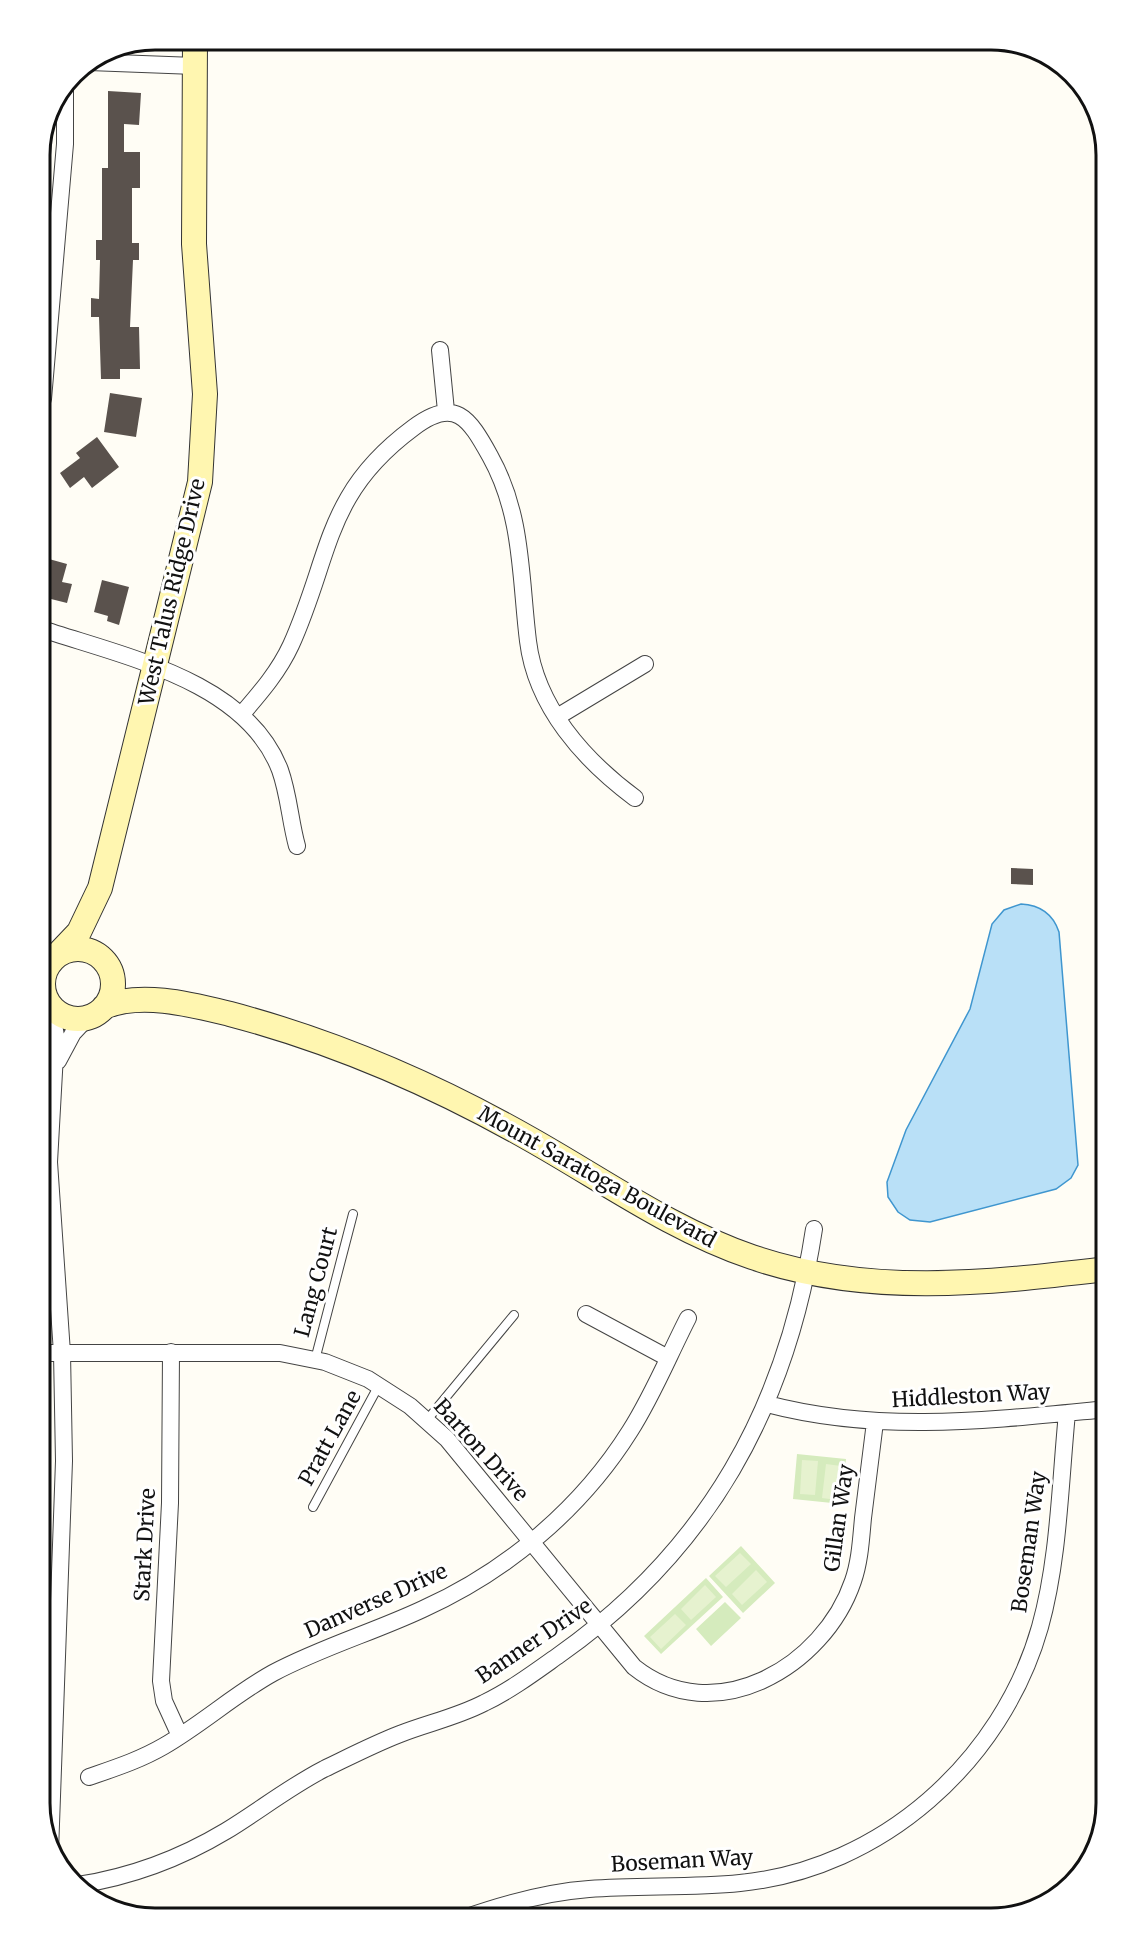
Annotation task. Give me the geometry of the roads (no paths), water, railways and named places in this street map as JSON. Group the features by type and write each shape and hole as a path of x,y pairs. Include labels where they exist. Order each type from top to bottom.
{"street":[{"name":"West Talus Ridge Drive","path":"106,965 96,934 100,888 194,514 204,450 205,394 193,222 195,50"},
{"path":"104,63 195,66"},
{"path":"50,318 65,144 65,100"},
{"path":"440,350 446,411"},
{"path":"242,714 269,682 285,657 333,525 348,495 367,469 401,437 431,415 446,411 460,415 472,426 506,489 519,540 528,643 539,683 557,717 585,756 609,779 635,798"},
{"path":"50,632 155,668 210,692 242,714 267,744 280,770 297,846"},
{"path":"557,717 645,664"},
{"name":"West Talus Ridge Drive","path":"50,958 84,924 100,888"},
{"path":"50,958 68,950 85,949 106,965 113,987 96,1012 66,1044 53,1077"},
{"name":"Mount Saratoga Boulevard","path":"106,965 128,984 173,1002 279,1028 388,1067 527,1137 694,1234 752,1257 807,1272 873,1282 935,1285 1096,1270"},
{"name":"Mount Saratoga Boulevard","path":"96,1012 131,1001 173,1002"},
{"path":"50,1004 64,1016 96,1012"},
{"path":"50,1011 56,1028 50,1141"},
{"path":"50,1177 62,1353 63,1514 50,1797"},
{"name":"Banner Drive","path":"86,1883 136,1871 204,1843 283,1793 351,1756 402,1733 464,1712 504,1692 600,1626 657,1570 700,1519 736,1464 767,1404 799,1310 814,1229"},
{"path":"586,1314 668,1358"},
{"name":"Danverse Drive","path":"89,1777 141,1758 180,1736 272,1674 344,1640 443,1599 488,1572 531,1542 577,1501 615,1453 645,1404 688,1318"},
{"name":"Barton Drive","path":"50,1353 257,1351 315,1360 347,1370 379,1385 427,1420 447,1439 600,1626"},
{"name":"Stark Drive","path":"171,1352 170,1503 161,1681 164,1701 180,1736"},
{"name":"Hiddleston Way","path":"767,1404 815,1415 874,1422 940,1424 1096,1410"},
{"name":"Boseman Way","path":"497,1907 524,1899 587,1889 742,1883 789,1873 862,1845 930,1801 984,1743 1009,1703 1031,1654 1050,1577 1067,1413"},
{"name":"Gillan Way","path":"600,1626 626,1658 644,1675 687,1692 704,1694 736,1691 763,1681 791,1665 805,1654 829,1628 848,1596 854,1579 874,1422"}],"lane":[{"name":"Lang Court","path":"315,1360 353,1214"},
{"path":"427,1420 514,1316"},
{"name":"Pratt Lane","path":"313,1507 379,1385"}],"water":[{"path":"1021,904 1035,906 1050,915 1059,932 1078,1165 1071,1178 1056,1189 930,1222 910,1220 898,1212 888,1197 887,1182 906,1130 970,1009 992,924 1004,910"}]}
